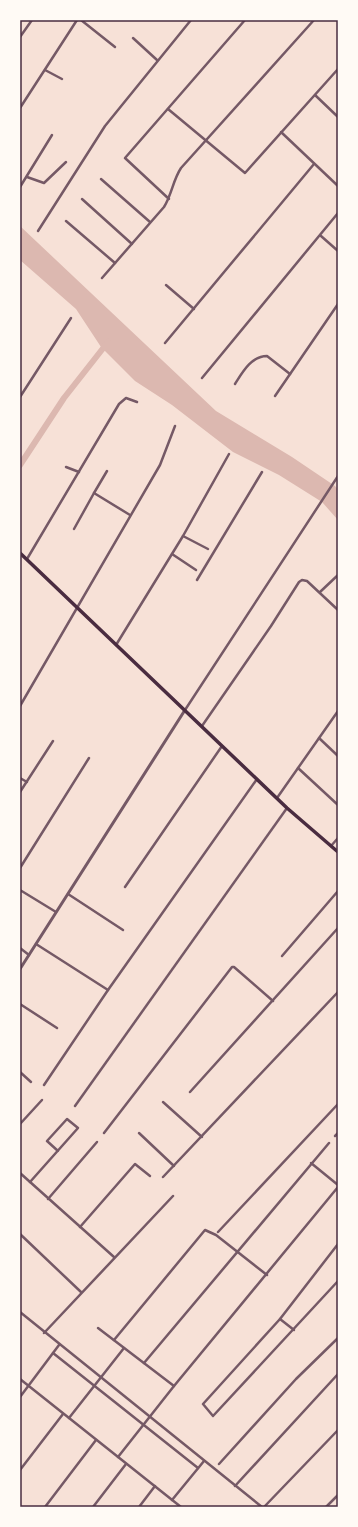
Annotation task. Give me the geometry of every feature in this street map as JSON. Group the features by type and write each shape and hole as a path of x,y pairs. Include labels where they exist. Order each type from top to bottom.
{"main road":[{"path":"20,553 287,808 338,852"}],"street":[{"path":"20,37 32,20"},
{"path":"20,108 77,20"},
{"path":"81,20 115,47"},
{"path":"38,231 105,126 190,20"},
{"path":"169,199 125,158 245,20"},
{"path":"102,278 169,199 178,173 314,20"},
{"path":"133,38 157,60"},
{"path":"168,109 205,142 245,173 338,69"},
{"path":"45,70 62,79"},
{"path":"315,95 338,117"},
{"path":"282,132 338,186"},
{"path":"20,187 52,135"},
{"path":"26,177 44,183 66,162"},
{"path":"165,343 314,164"},
{"path":"101,179 150,222"},
{"path":"82,199 132,244"},
{"path":"202,378 321,236 338,213"},
{"path":"66,221 115,264"},
{"path":"321,236 338,251"},
{"path":"166,285 194,309"},
{"path":"275,396 338,304"},
{"path":"20,398 71,318"},
{"path":"235,384 248,366 263,356 267,356 290,374"},
{"path":"27,559 119,404 126,398 137,402"},
{"path":"20,706 160,465 175,426"},
{"path":"116,645 183,536 229,454"},
{"path":"66,467 79,472"},
{"path":"74,529 106,471"},
{"path":"197,580 262,472"},
{"path":"20,969 185,710 338,476"},
{"path":"94,493 130,515"},
{"path":"183,536 208,549"},
{"path":"172,554 196,570"},
{"path":"320,592 338,575"},
{"path":"202,726 271,626 298,582 302,580 307,581 338,610"},
{"path":"277,798 338,711"},
{"path":"319,738 338,756"},
{"path":"20,792 53,740"},
{"path":"124,887 222,746"},
{"path":"20,868 89,758"},
{"path":"298,768 338,805"},
{"path":"20,778 27,782"},
{"path":"44,1085 108,990 257,778"},
{"path":"75,1106 287,808"},
{"path":"331,846 338,838"},
{"path":"20,890 56,912"},
{"path":"282,956 338,891"},
{"path":"68,894 123,930"},
{"path":"190,1092 273,1002 338,928"},
{"path":"36,944 108,990"},
{"path":"20,948 29,955"},
{"path":"104,1133 232,967 234,967 273,1002"},
{"path":"163,1177 338,992"},
{"path":"20,1004 57,1028"},
{"path":"20,1072 31,1082"},
{"path":"20,1124 42,1100"},
{"path":"163,1102 202,1137"},
{"path":"218,1232 338,1104"},
{"path":"30,1182 58,1151 78,1128 67,1119 48,1141 58,1151"},
{"path":"139,1133 174,1166"},
{"path":"335,1136 338,1133"},
{"path":"48,1198 97,1142"},
{"path":"144,1363 329,1143"},
{"path":"118,1457 174,1386 267,1275 338,1186 311,1163"},
{"path":"80,1227 135,1164 150,1176"},
{"path":"20,1173 114,1257"},
{"path":"44,1333 172,1196"},
{"path":"114,1340 205,1230 267,1275"},
{"path":"20,1234 82,1292"},
{"path":"338,1244 280,1318 203,1405 214,1416 338,1281"},
{"path":"20,1312 100,1378 263,1507 338,1430"},
{"path":"280,1318 294,1330"},
{"path":"98,1328 174,1386"},
{"path":"219,1464 296,1379 338,1338"},
{"path":"20,1397 59,1345"},
{"path":"69,1418 124,1348"},
{"path":"53,1353 198,1468"},
{"path":"235,1486 338,1374"},
{"path":"20,1379 181,1507"},
{"path":"20,1470 63,1414"},
{"path":"45,1507 96,1440"},
{"path":"172,1500 204,1461"},
{"path":"93,1507 126,1464"},
{"path":"139,1507 155,1486"},
{"path":"326,1507 338,1495"}],"shaded area":[{"path":"20,226 216,411 292,457 335,486 338,490 338,520 322,502 279,475 233,452 172,405 135,381 101,347 76,309 20,260"}],"waterway":[{"path":"20,465 64,398 108,342"}]}
